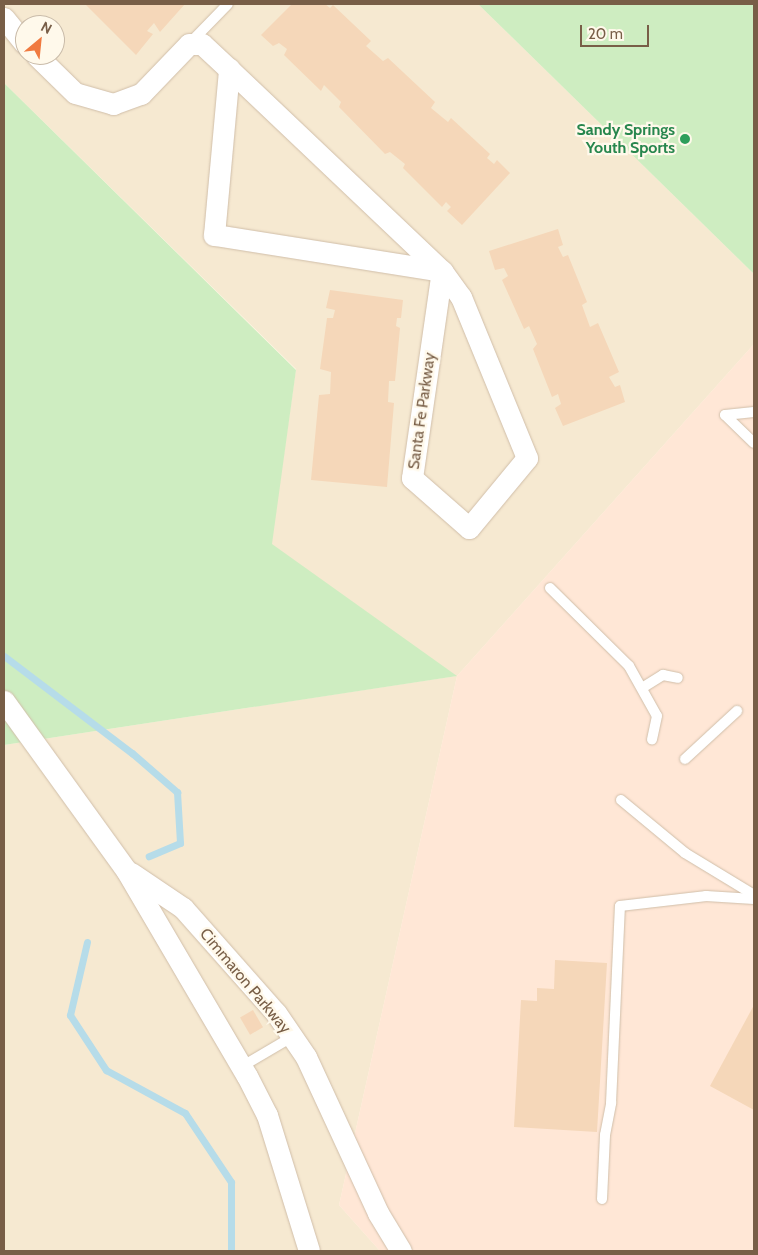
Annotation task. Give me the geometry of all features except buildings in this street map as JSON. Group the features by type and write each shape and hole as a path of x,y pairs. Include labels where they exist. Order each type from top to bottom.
{"street":[{"path":"4,18 15,32"},
{"path":"46,65 75,93 113,104 141,94 189,44"},
{"name":"Santa Fe Parkway","path":"189,44 202,44 229,69 442,271 461,297 527,458 469,528 412,478 442,271"},
{"path":"229,69 214,235 442,271"},
{"name":"Cimmaron Parkway","path":"4,701 126,870 242,1066 267,1115 309,1251"},
{"name":"Cimmaron Parkway","path":"126,870 183,908 276,1013 306,1057 378,1213 401,1251"}],"lane":[{"path":"189,44 228,4"},
{"path":"754,412 725,415 754,443"},
{"path":"550,588 630,666 657,716 652,738"},
{"path":"642,688 663,675 678,678"},
{"path":"685,759 737,711"},
{"path":"621,800 685,853 754,895"},
{"path":"602,1199 605,1135 611,1103 620,906 706,896 754,899"},
{"path":"242,1066 292,1036"}],"shaded area":[{"path":"4,4 478,4 754,274 754,344 457,676 339,1205 380,1251 4,1251 4,745 456,676 271,544 296,369 4,83"},
{"path":"754,344 754,1251 380,1251 339,1205 457,676"}],"green space":[{"name":"Sandy Springs Youth Sports","path":"478,4 754,4 754,274"},
{"path":"4,83 296,370 272,544 457,676 4,745"}],"waterway":[{"path":"4,656 132,753 177,792 180,843 149,856"},
{"path":"87,942 70,1015 106,1070 185,1113 231,1182 231,1251"}],"place":[{"name":"Sandy Springs Youth Sports","path":"685,139"}]}
